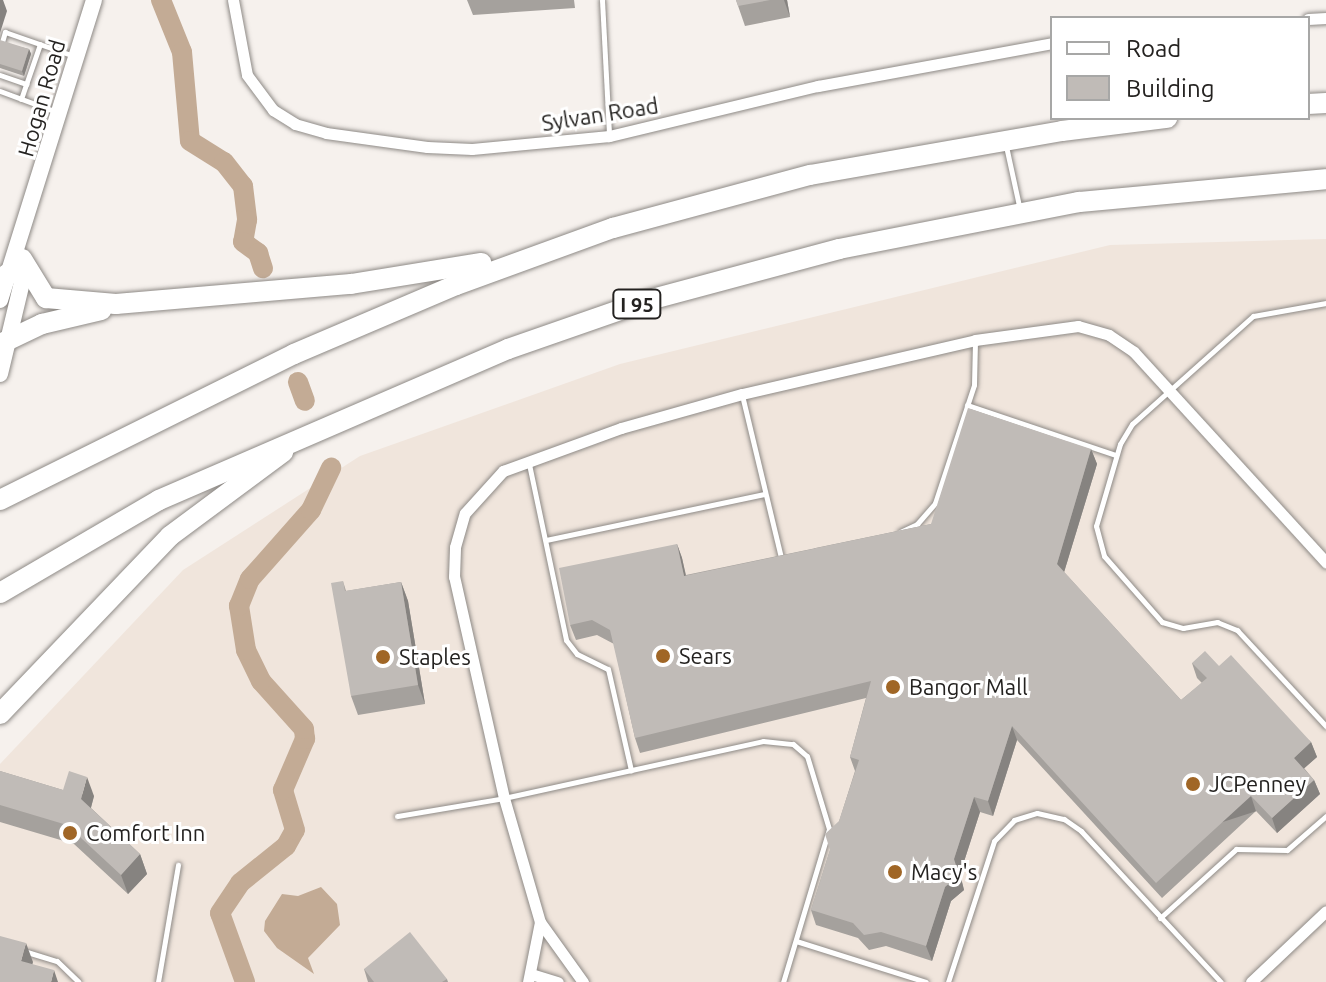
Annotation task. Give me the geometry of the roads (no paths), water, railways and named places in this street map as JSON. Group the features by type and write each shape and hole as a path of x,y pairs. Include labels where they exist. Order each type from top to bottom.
{"highway":[{"path":"22,252 46,298 116,304 446,273 810,175 1005,141 1153,120"},
{"name":"I 95","path":"0,593 159,500 508,349 649,300 839,249 1079,202 1326,179"},
{"path":"0,500 294,354 456,285 613,228"},
{"path":"5,341 116,304"},
{"path":"0,714 170,536 275,461 294,440"}],"main road":[{"name":"Hogan Road","path":"0,300 4,281 22,252 75,57 94,0"},
{"name":"Hogan Road","path":"0,374 5,341 23,278 22,252"}],"street":[{"name":"Sylvan Road","path":"233,0 247,75 273,110 295,124 427,147 499,147 609,136 818,86 1050,43"},
{"path":"583,982 540,922 504,798 454,577 455,547 474,497 503,471 528,459 742,394 975,340 1057,325 1091,329 1123,343 1169,389 1326,562"},
{"path":"1251,982 1326,911"},
{"path":"540,922 529,978 558,982"}],"lane":[{"path":"602,0 609,136"},
{"path":"0,49 5,32 75,57"},
{"path":"17,50 21,37"},
{"path":"21,99 40,44"},
{"path":"0,75 9,74 26,84"},
{"path":"0,91 59,113"},
{"path":"1005,141 1021,214"},
{"path":"1326,303 1253,316 1132,424 1116,455 1096,526 1110,564 1169,626 1207,621 1237,630 1326,726"},
{"path":"889,534 917,524 935,503 967,405 975,340"},
{"path":"742,394 778,557 790,555"},
{"path":"967,405 1116,455"},
{"path":"528,459 566,640 577,654 608,669 631,770"},
{"path":"545,541 764,494"},
{"path":"397,816 504,798 771,739 793,744 807,756 829,829 783,982"},
{"path":"948,982 994,841 1014,820 1031,814 1073,824 1221,982"},
{"path":"1160,918 1236,849 1287,850 1326,816"},
{"path":"158,982 178,865"},
{"path":"796,941 926,982"},
{"path":"14,949 57,961 79,982"}],"waterway":[{"path":"161,0 182,52 190,141 224,162 243,186 247,220 243,242 258,253 263,268"},
{"path":"298,382 305,401"},
{"path":"245,982 220,913 240,883 286,846 295,830 283,790 305,739 304,729 261,681 246,650 239,606 250,579 311,510 331,468"}],"place":[{"name":"Sears","path":"663,656"},
{"name":"Staples","path":"383,657"},
{"name":"Bangor Mall","path":"893,687"},
{"name":"JCPenney","path":"1193,784"},
{"name":"Comfort Inn","path":"70,833"},
{"name":"Macy's","path":"895,872"}]}
